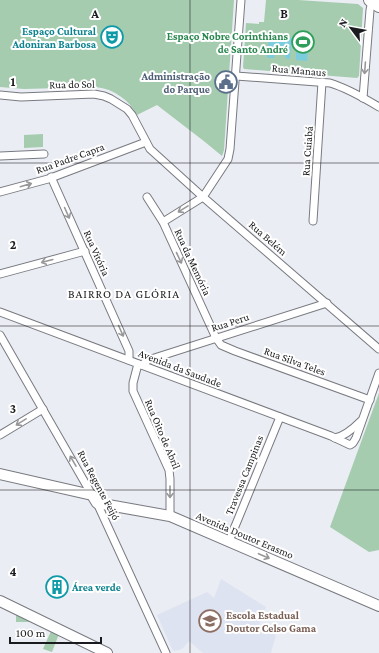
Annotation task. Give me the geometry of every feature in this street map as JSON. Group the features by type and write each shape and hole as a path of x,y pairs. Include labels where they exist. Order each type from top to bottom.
{"street":[{"path":"162,222 203,197 228,159 242,0"},
{"path":"363,98 370,10 374,2"},
{"name":"Rua Manaus","path":"236,76 322,82 336,85 379,107"},
{"name":"Rua Cuiabá","path":"313,221 322,82"},
{"name":"Rua do Sol","path":"0,95 24,96 91,94 104,96 124,106 130,112 146,142"},
{"name":"Rua Belém","path":"146,142 150,149 203,197 379,349"},
{"name":"Rua Padre Capra","path":"0,192 51,177 146,142"},
{"path":"0,156 44,154"},
{"name":"Rua Vitória","path":"51,177 129,351 129,360"},
{"name":"Rua da Memória","path":"147,197 162,222 216,338"},
{"path":"0,274 85,251"},
{"name":"Rua Peru","path":"140,364 148,360 326,303"},
{"name":"Avenida da Saudade","path":"0,312 349,444"},
{"path":"0,320 7,314"},
{"name":"Rua Regente Feijó","path":"0,336 95,499 166,653"},
{"name":"Rua Silva Teles","path":"216,338 221,345 235,351 370,400"},
{"name":"Rua Oito de Abril","path":"140,364 133,383 133,391 169,470 170,516"},
{"path":"345,435 344,440 349,444 355,441 379,372"},
{"path":"0,435 43,409"},
{"name":"Travessa Campinas","path":"229,541 280,417"},
{"path":"335,438 345,435 364,418"},
{"name":"Avenida Doutor Erasmo","path":"0,474 95,499 170,516 379,606"},
{"path":"0,601 107,653"}],"shaded area":[{"name":"Escola Estadual Doutor Celso Gama","path":"221,579 266,607 258,628 276,635 271,653 203,653 189,641 180,650 174,651 172,649 157,615 207,592 214,598"}],"green space":[{"path":"0,0 234,0 224,150 222,156 157,105 137,115 130,105 120,96 103,88 24,89 0,87"},
{"name":"Espaço Nobre Corinthians de Santo André","path":"266,0 298,0 358,4 363,8 359,76 357,78 244,69 246,23 259,24 259,22 264,22"},
{"path":"43,134 43,147 24,148 24,135"},
{"path":"379,393 379,550 369,552 330,527"},
{"path":"16,613 30,620 30,622 16,622"},
{"path":"51,631 59,634 52,652 43,649"}],"water":[{"path":"269,35 292,38 290,59 285,58 286,51 275,50 274,58 267,58"},
{"path":"295,38 309,39 307,61 296,60 296,52 298,51 299,46 295,44"}],"place":[{"name":"Espaço Cultural Adoniran Barbosa","path":"112,37"},
{"name":"Espaço Nobre Corinthians de Santo André","path":"303,42"},
{"name":"Administração do Parque","path":"226,82"},
{"name":"Área verde","path":"57,587"},
{"name":"Escola Estadual Doutor Celso Gama","path":"210,621"}],"district":[{"name":"BAIRRO DA GLÓRIA","path":"124,294"}]}
